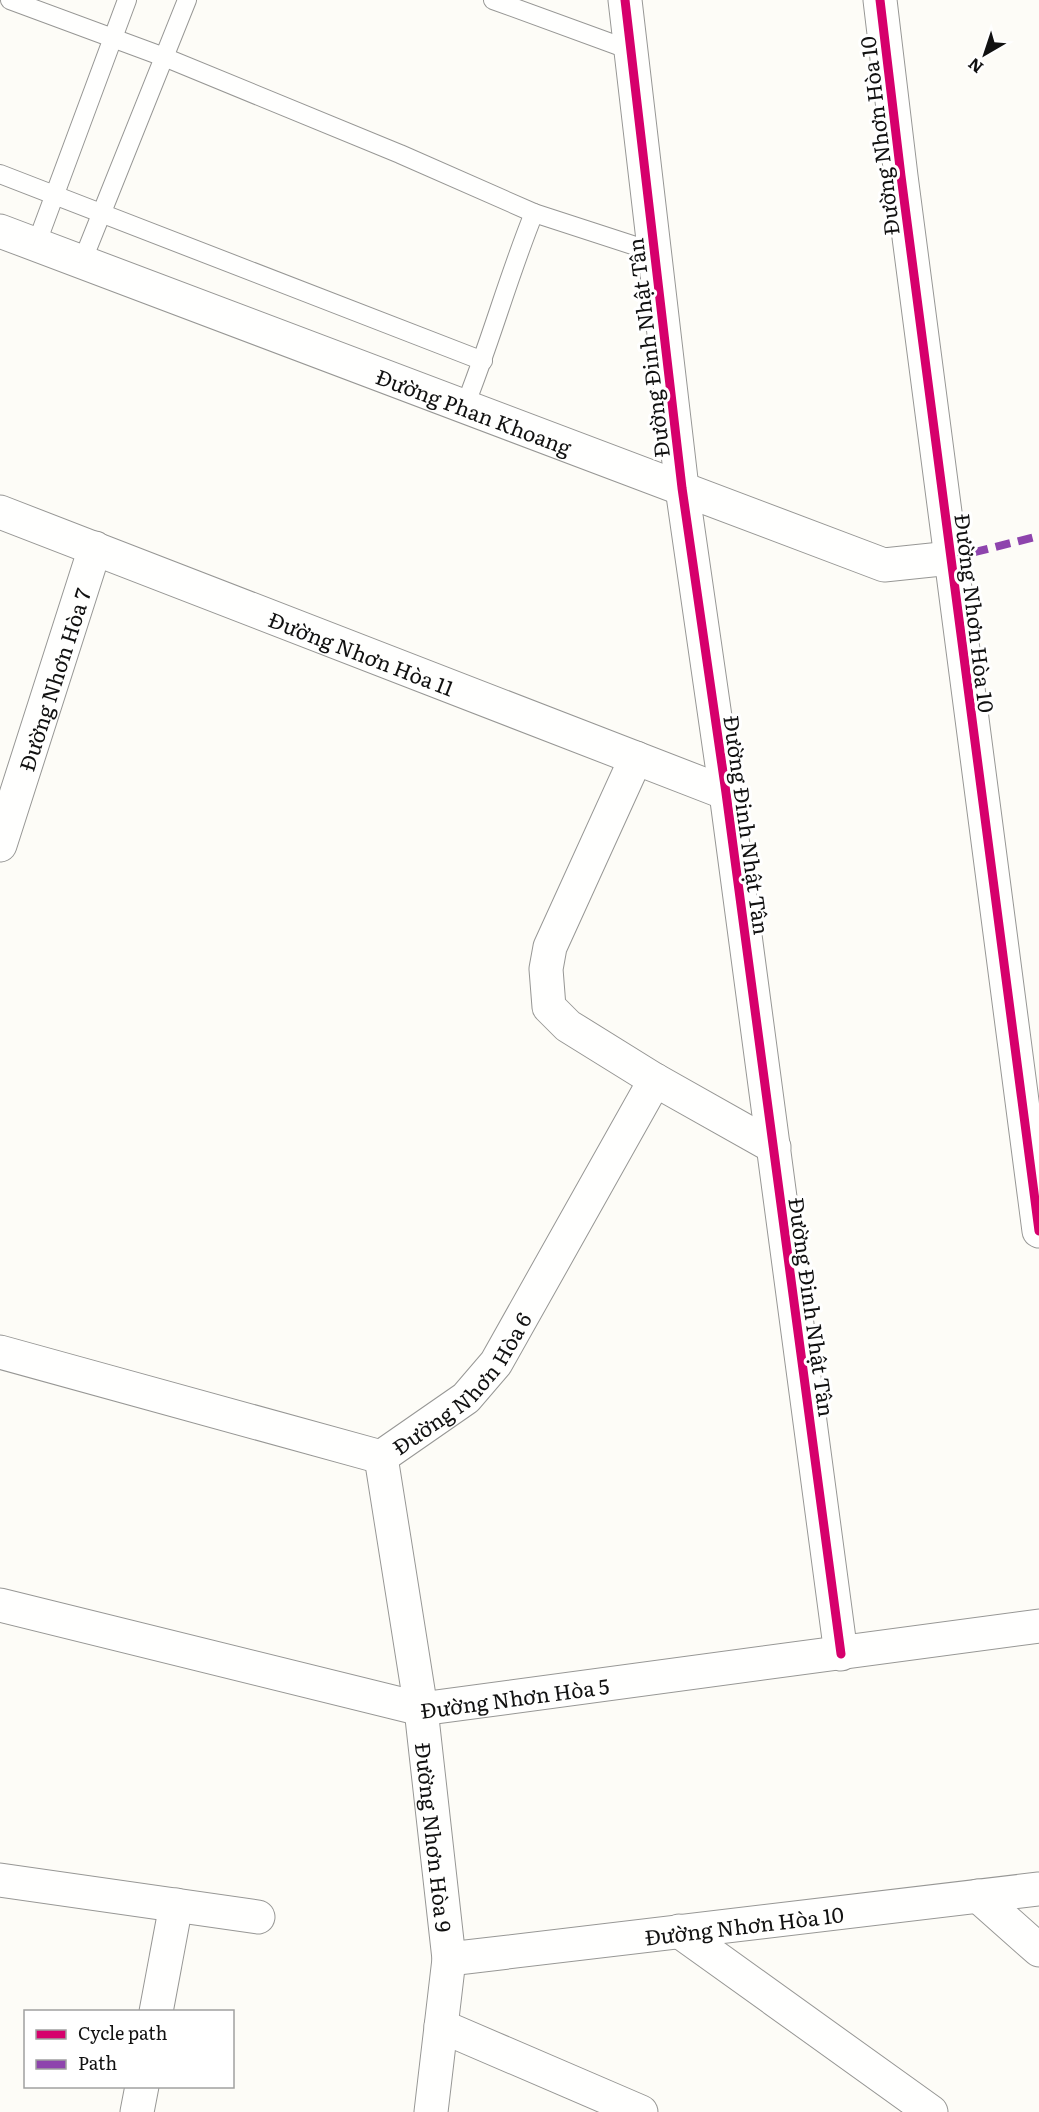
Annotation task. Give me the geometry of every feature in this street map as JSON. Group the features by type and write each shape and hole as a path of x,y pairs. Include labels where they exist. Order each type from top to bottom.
{"street":[{"name":"Đường Nhơn Hòa 10","path":"880,0 1039,1231"},
{"name":"Đường Đinh Nhật Tân","path":"622,1 630,51 682,488 726,793 842,1654"},
{"name":"Đường Phan Khoang","path":"0,231 884,565 951,558"},
{"name":"Đường Nhơn Hòa 11","path":"0,512 726,793"},
{"name":"Đường Nhơn Hòa 7","path":"0,845 95,548"},
{"path":"636,758 550,947 546,969 549,1006 568,1026 655,1080 774,1147"},
{"name":"Đường Nhơn Hòa 6","path":"0,1352 381,1457 466,1398 496,1363 655,1080"},
{"name":"Đường Nhơn Hòa 9","path":"381,1457 421,1709 449,1959 431,2112"},
{"name":"Đường Nhơn Hòa 5","path":"0,1605 421,1709 1039,1626"},
{"path":"0,1880 258,1917"},
{"name":"Đường Nhơn Hòa 10","path":"449,1959 1039,1889"},
{"path":"978,1896 1039,1950"},
{"path":"156,2010 176,1905"},
{"path":"679,1931 932,2112"},
{"path":"441,2026 641,2112"},
{"path":"137,2112 142,2088"}],"lane":[{"path":"10,0 164,57 400,154 534,213 654,252"},
{"path":"36,245 128,0"},
{"path":"82,262 187,0"},
{"path":"493,0 630,51"},
{"path":"0,174 483,361"},
{"path":"464,408 483,361 534,213"}],"marked path":[{"path":"951,558 1039,536"}],"cycle path":[{"path":"625,0 682,488 726,793 841,1654"},
{"path":"880,0 1039,1231"}]}
